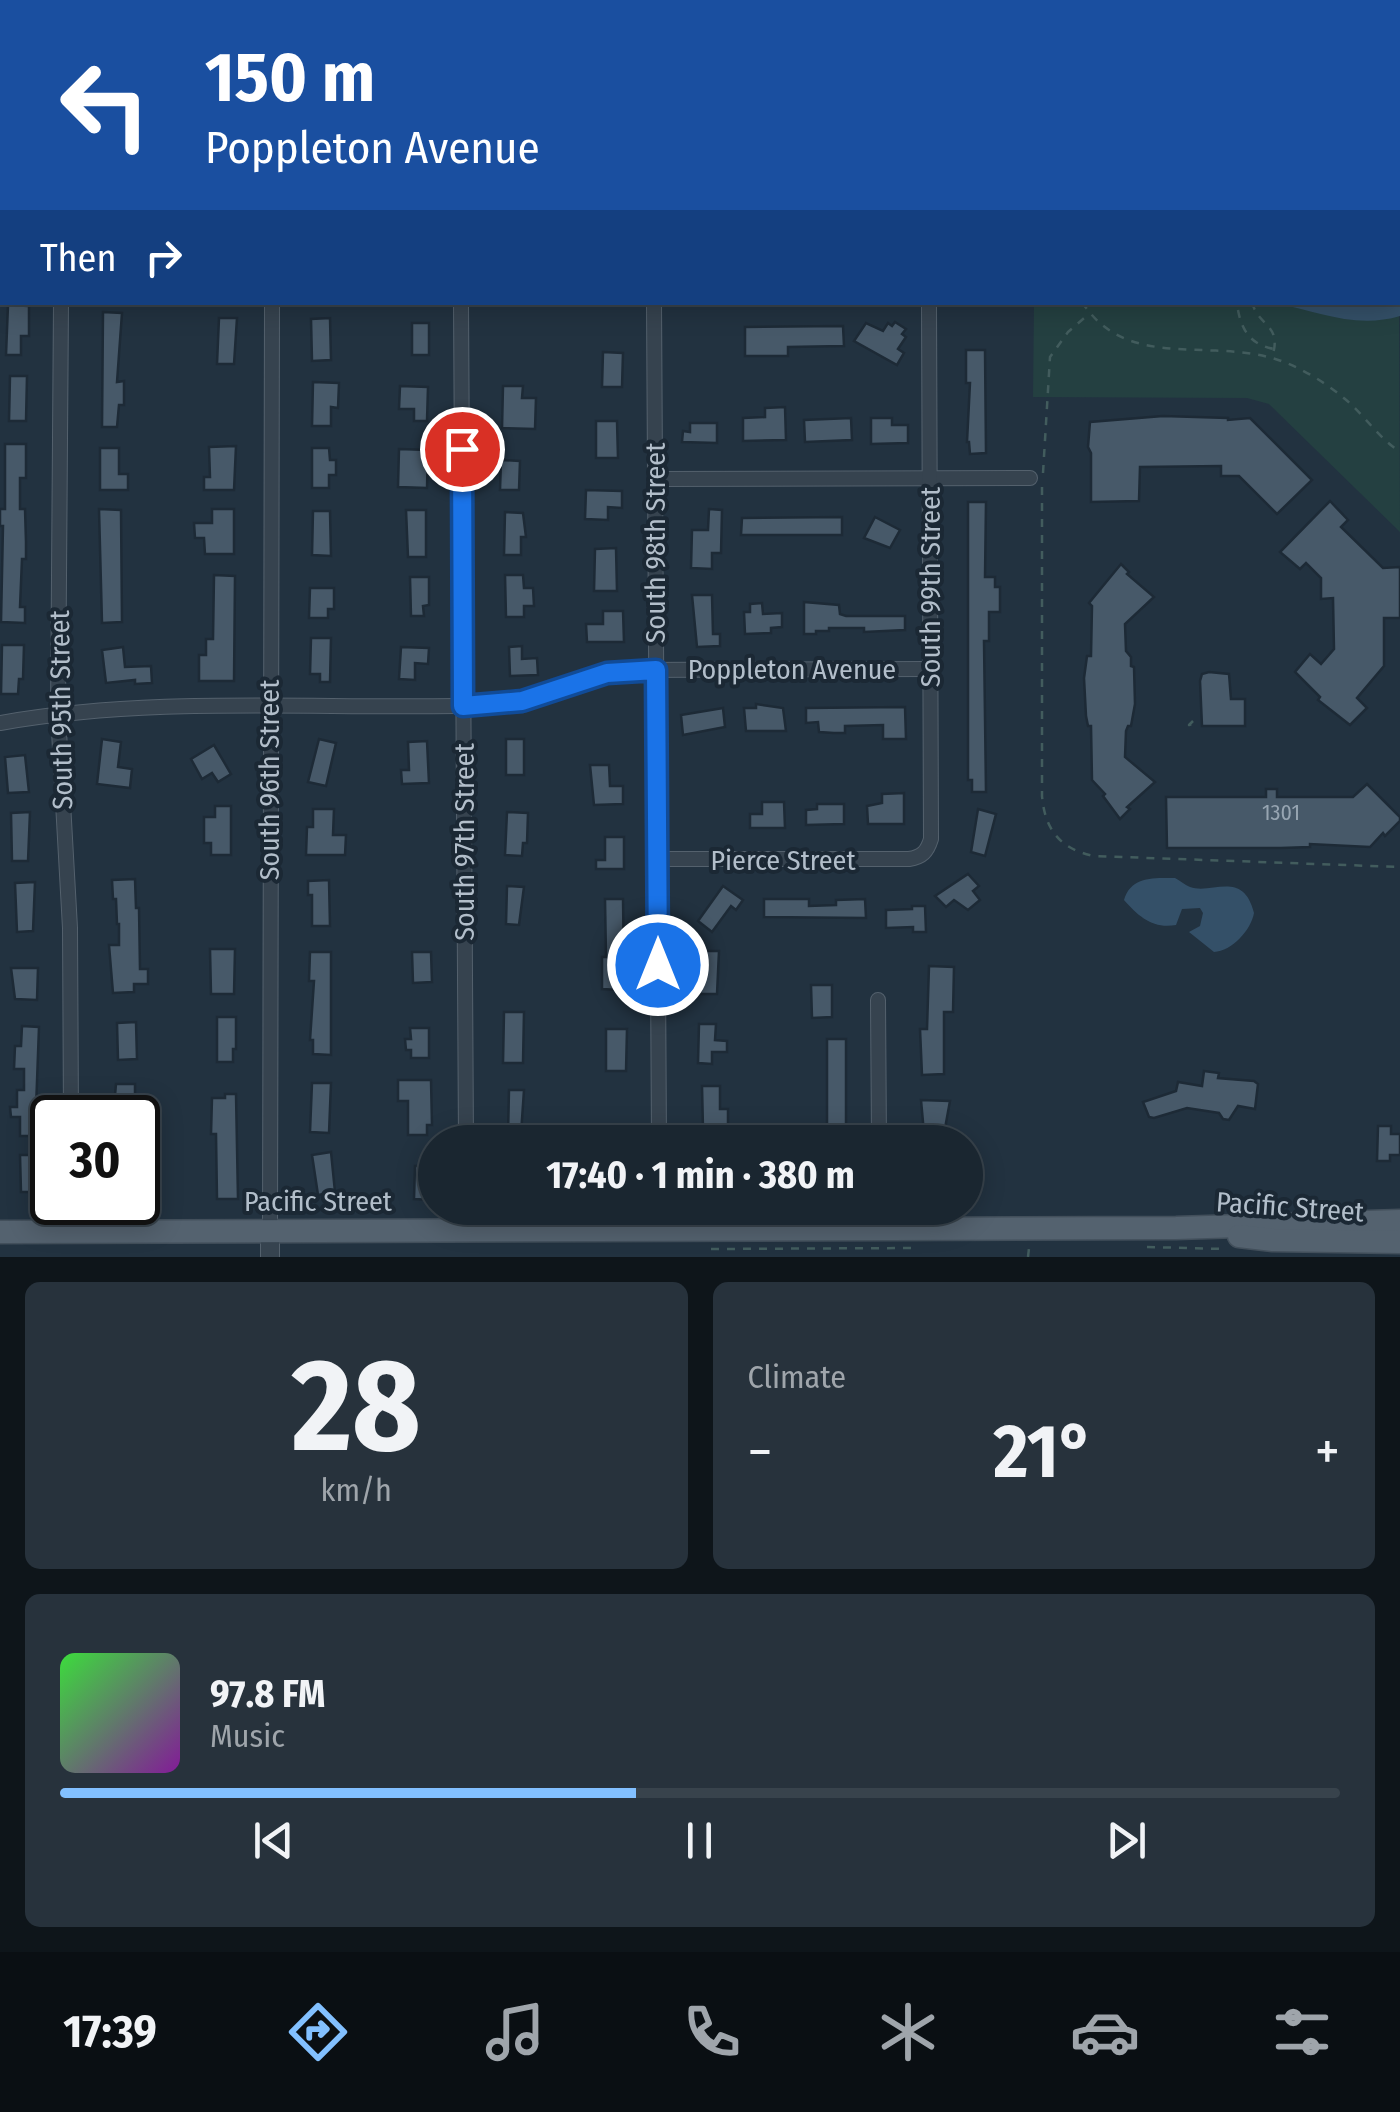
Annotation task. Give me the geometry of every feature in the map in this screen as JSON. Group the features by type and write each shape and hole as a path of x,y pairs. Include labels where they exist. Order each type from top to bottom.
{"main road":[{"name":"Pacific Street","path":"983,1221 1176,1228 1400,1220"},
{"name":"Pacific Street","path":"0,1232 270,1232 418,1222"},
{"name":"Pacific Street","path":"1176,1228 1273,1240 1400,1242"}],"street":[{"name":"South 95th Street","path":"62,305 58,713 70,928 71,1095"},
{"name":"South 96th Street","path":"270,1257 272,305"},
{"name":"South 97th Street","path":"461,305 466,1125"},
{"name":"South 98th Street","path":"654,305 659,1125"},
{"name":"South 99th Street","path":"909,859 923,854 932,840 929,305"},
{"path":"655,479 1030,478"},
{"name":"Poppleton Avenue","path":"0,723 58,713 269,706 463,706 522,701 607,673 656,670 931,669"},
{"name":"Pierce Street","path":"657,859 909,859"},
{"path":"878,1000 880,1125"},
{"path":"71,1225 71,1231"}],"path":[{"path":"1084,305 1105,330 1130,342 1166,350 1271,358 1332,389 1400,452"},
{"path":"1253,305 1254,312 1271,328 1271,358"},
{"path":"1238,310 1251,340 1274,350"},
{"path":"1090,313 1068,332 1050,357 1042,510 1042,796 1051,831 1064,845 1094,856 1400,866"},
{"path":"1028,1257 1029,1247"},
{"path":"1146,1247 1230,1249"},
{"path":"710,1250 917,1248"}],"green space":[{"path":"1034,305 1399,305 1400,532 1269,404 1247,398 1033,397"}],"water":[{"path":"1284,305 1400,305 1400,316 1384,320 1338,318"},
{"path":"1175,878 1199,889 1226,886 1242,892 1254,913 1245,933 1234,944 1214,952 1189,932 1200,926 1200,908 1182,909 1176,925 1160,925 1141,916 1124,900 1138,882"}],"building":[{"path":"8,305 29,306 29,336 21,336 21,355 6,355"},
{"path":"103,312 122,313 117,382 124,381 124,405 119,405 117,427 102,427"},
{"path":"219,318 237,318 234,364 217,364"},
{"path":"330,318 331,360 312,361 311,319"},
{"path":"895,322 906,329 898,349 904,353 897,365 854,341 866,323 883,331 888,323 892,326"},
{"path":"412,323 429,323 429,355 412,355"},
{"path":"843,326 844,346 788,347 788,356 745,356 745,327"},
{"path":"966,350 985,350 986,453 970,454 967,442 970,383 966,383"},
{"path":"603,352 623,353 622,387 602,387"},
{"path":"10,376 27,376 26,421 9,421"},
{"path":"313,382 339,383 338,408 331,407 331,426 312,426"},
{"path":"400,386 428,387 427,421 414,421 414,409 399,409"},
{"path":"503,386 523,386 522,398 536,398 535,429 502,428"},
{"path":"785,407 786,440 743,441 743,418 765,417 765,408"},
{"path":"1163,416 1250,418 1312,480 1277,514 1239,476 1221,476 1221,466 1140,467 1139,501 1091,502 1090,422"},
{"path":"851,418 852,440 805,442 804,420"},
{"path":"871,418 892,418 892,425 908,425 908,443 871,444"},
{"path":"596,421 617,421 618,458 596,458"},
{"path":"690,423 717,423 717,443 682,442 683,431 690,432"},
{"path":"5,444 26,444 26,478 20,478 26,559 22,559 20,607 25,607 25,623 1,622 0,509 5,509"},
{"path":"236,446 234,490 204,490 204,477 210,477 209,447"},
{"path":"100,448 119,448 119,474 128,474 128,490 100,490"},
{"path":"312,448 329,448 330,460 336,460 336,475 329,475 329,488 312,488"},
{"path":"399,449 428,450 427,488 398,487"},
{"path":"501,460 520,461 519,490 500,490"},
{"path":"586,490 622,491 622,508 608,507 608,520 585,519"},
{"path":"1330,501 1348,520 1341,527 1383,568 1400,567 1400,618 1384,618 1384,666 1357,698 1367,708 1350,725 1318,700 1320,697 1295,672 1310,654 1321,664 1334,649 1333,598 1321,599 1321,578 1306,563 1300,569 1280,552"},
{"path":"968,502 986,502 985,577 995,577 995,587 1000,587 1000,612 989,612 989,641 984,641 986,792 972,792 972,780 968,780"},
{"path":"99,509 121,510 122,622 102,623"},
{"path":"212,509 234,509 234,554 205,554 204,538 195,538 194,523 212,523"},
{"path":"709,509 722,510 721,553 712,553 712,569 691,568 692,530 708,530"},
{"path":"406,510 426,510 426,557 408,557"},
{"path":"313,511 330,511 331,556 312,555"},
{"path":"505,512 523,513 526,537 521,537 521,555 504,555"},
{"path":"842,517 842,535 741,535 742,518"},
{"path":"875,517 900,530 890,548 864,538"},
{"path":"616,548 617,591 594,591 595,549"},
{"path":"1121,564 1154,597 1125,624 1126,651 1134,667 1135,704 1131,726 1126,731 1125,757 1155,782 1127,807 1130,809 1120,819 1092,780 1091,726 1086,716 1084,678 1087,656 1091,656 1089,603"},
{"path":"214,575 235,576 234,681 199,681 199,655 206,655 206,639 213,639"},
{"path":"505,575 523,575 524,588 533,588 534,606 524,606 524,617 506,617"},
{"path":"410,577 429,577 429,605 423,606 424,616 411,616"},
{"path":"310,588 334,588 334,609 328,609 328,618 309,618"},
{"path":"692,595 712,595 713,634 720,634 720,646 697,647"},
{"path":"804,602 839,605 840,614 846,616 905,616 905,630 864,632 864,628 829,628 804,634"},
{"path":"762,603 763,614 782,613 782,627 771,628 771,633 745,634 744,612 750,612 750,604"},
{"path":"603,611 623,611 624,642 587,642 586,624 603,624"},
{"path":"311,638 331,638 330,682 320,682 320,674 310,674"},
{"path":"2,645 24,645 23,679 19,679 18,694 1,694"},
{"path":"522,646 522,659 537,658 538,675 510,676 509,647"},
{"path":"123,647 125,667 151,666 152,683 106,683 102,650"},
{"path":"401,647 429,648 428,664 415,663 415,680 399,679"},
{"path":"1202,674 1229,674 1231,699 1245,699 1245,726 1202,726 1200,681"},
{"path":"756,704 783,708 786,731 746,731 744,708 756,708"},
{"path":"905,707 906,739 883,739 883,725 845,726 845,733 834,733 819,732 818,722 806,723 806,708"},
{"path":"723,708 725,727 683,735 681,715"},
{"path":"102,739 121,742 118,767 132,769 130,788 97,784"},
{"path":"319,739 336,743 326,786 308,782"},
{"path":"506,739 524,739 524,775 506,775"},
{"path":"427,741 429,783 402,784 401,770 409,770 408,742"},
{"path":"214,745 231,774 218,782 212,773 202,779 191,759"},
{"path":"25,755 29,792 8,793 5,757"},
{"path":"590,765 609,765 610,786 623,786 623,804 594,805"},
{"path":"1367,784 1400,817 1370,847 1310,844 1281,848 1167,848 1166,797 1266,797 1266,789 1277,789 1277,797 1353,797"},
{"path":"904,793 904,824 868,824 867,806 882,803 882,794"},
{"path":"762,802 784,802 785,828 750,828 750,814 762,814"},
{"path":"817,804 844,804 844,824 806,825 806,810 817,809"},
{"path":"215,806 231,806 231,855 211,855 211,843 204,843 204,817 215,817"},
{"path":"313,809 334,809 333,835 346,835 345,855 306,855 307,827 313,827"},
{"path":"978,809 996,814 985,856 971,852"},
{"path":"30,812 28,861 12,861 11,813"},
{"path":"507,812 528,813 527,843 523,843 522,856 505,855"},
{"path":"605,837 624,837 624,869 596,869 596,860 605,860"},
{"path":"968,874 979,886 973,891 980,900 968,910 954,900 946,907 935,896"},
{"path":"135,879 140,969 148,969 148,984 134,984 134,992 113,993 109,945 119,945 119,924 112,880"},
{"path":"329,880 330,926 312,926 308,881"},
{"path":"35,882 33,931 17,932 15,883"},
{"path":"507,886 524,887 519,925 506,924"},
{"path":"723,886 743,900 736,910 731,906 712,932 698,921"},
{"path":"605,899 623,899 624,968 620,968 619,990 602,989"},
{"path":"764,899 809,899 809,906 865,899 866,918 764,917"},
{"path":"925,906 926,932 913,932 913,927 886,928 886,910"},
{"path":"210,949 235,949 234,994 211,994"},
{"path":"696,951 719,951 717,994 700,994 701,963 695,963"},
{"path":"310,952 331,952 331,1055 313,1054 310,1040 314,981 309,981"},
{"path":"412,952 431,952 432,982 413,983"},
{"path":"929,966 954,967 953,1012 944,1012 944,1074 922,1075 920,1029 927,1029"},
{"path":"11,968 38,968 37,1000 15,999"},
{"path":"811,985 832,985 832,1017 812,1018"},
{"path":"504,1012 524,1012 523,1063 503,1063"},
{"path":"217,1017 236,1017 233,1062 217,1062"},
{"path":"136,1022 137,1059 118,1060 117,1023"},
{"path":"699,1024 716,1024 715,1040 727,1041 727,1052 712,1052 712,1064 698,1063"},
{"path":"22,1026 39,1027 37,1095 30,1095 30,1136 20,1136 20,1117 11,1117 10,1107 17,1107 17,1090 24,1090 24,1069 14,1069 15,1046 21,1046"},
{"path":"410,1028 429,1028 429,1058 411,1058 405,1039 411,1039"},
{"path":"606,1029 627,1029 626,1071 606,1071"},
{"path":"827,1039 846,1039 846,1125 827,1125"},
{"path":"1204,1071 1219,1073 1218,1078 1254,1081 1258,1084 1255,1109 1238,1106 1229,1120 1219,1113 1187,1108 1149,1117 1143,1102 1176,1091 1178,1082 1202,1086"},
{"path":"398,1080 431,1080 432,1125 418,1125 418,1135 408,1135 408,1101 398,1101"},
{"path":"312,1083 331,1083 329,1133 310,1132"},
{"path":"116,1084 135,1084 135,1095 115,1095"},
{"path":"702,1086 720,1086 720,1109 728,1109 728,1125 703,1125"},
{"path":"509,1090 524,1090 522,1125 508,1125"},
{"path":"225,1094 236,1094 238,1199 217,1199 212,1098 225,1098"},
{"path":"921,1100 950,1101 946,1125 923,1125"},
{"path":"1378,1126 1391,1126 1391,1134 1400,1134 1400,1155 1390,1155 1390,1161 1377,1161"},
{"path":"331,1152 335,1192 318,1195 312,1155"},
{"path":"20,1155 30,1155 30,1192 21,1192"},
{"path":"415,1166 418,1166 418,1199 414,1199"}],"route":[{"path":"462,449 463,706 522,701 607,673 656,670 658,965"}]}
